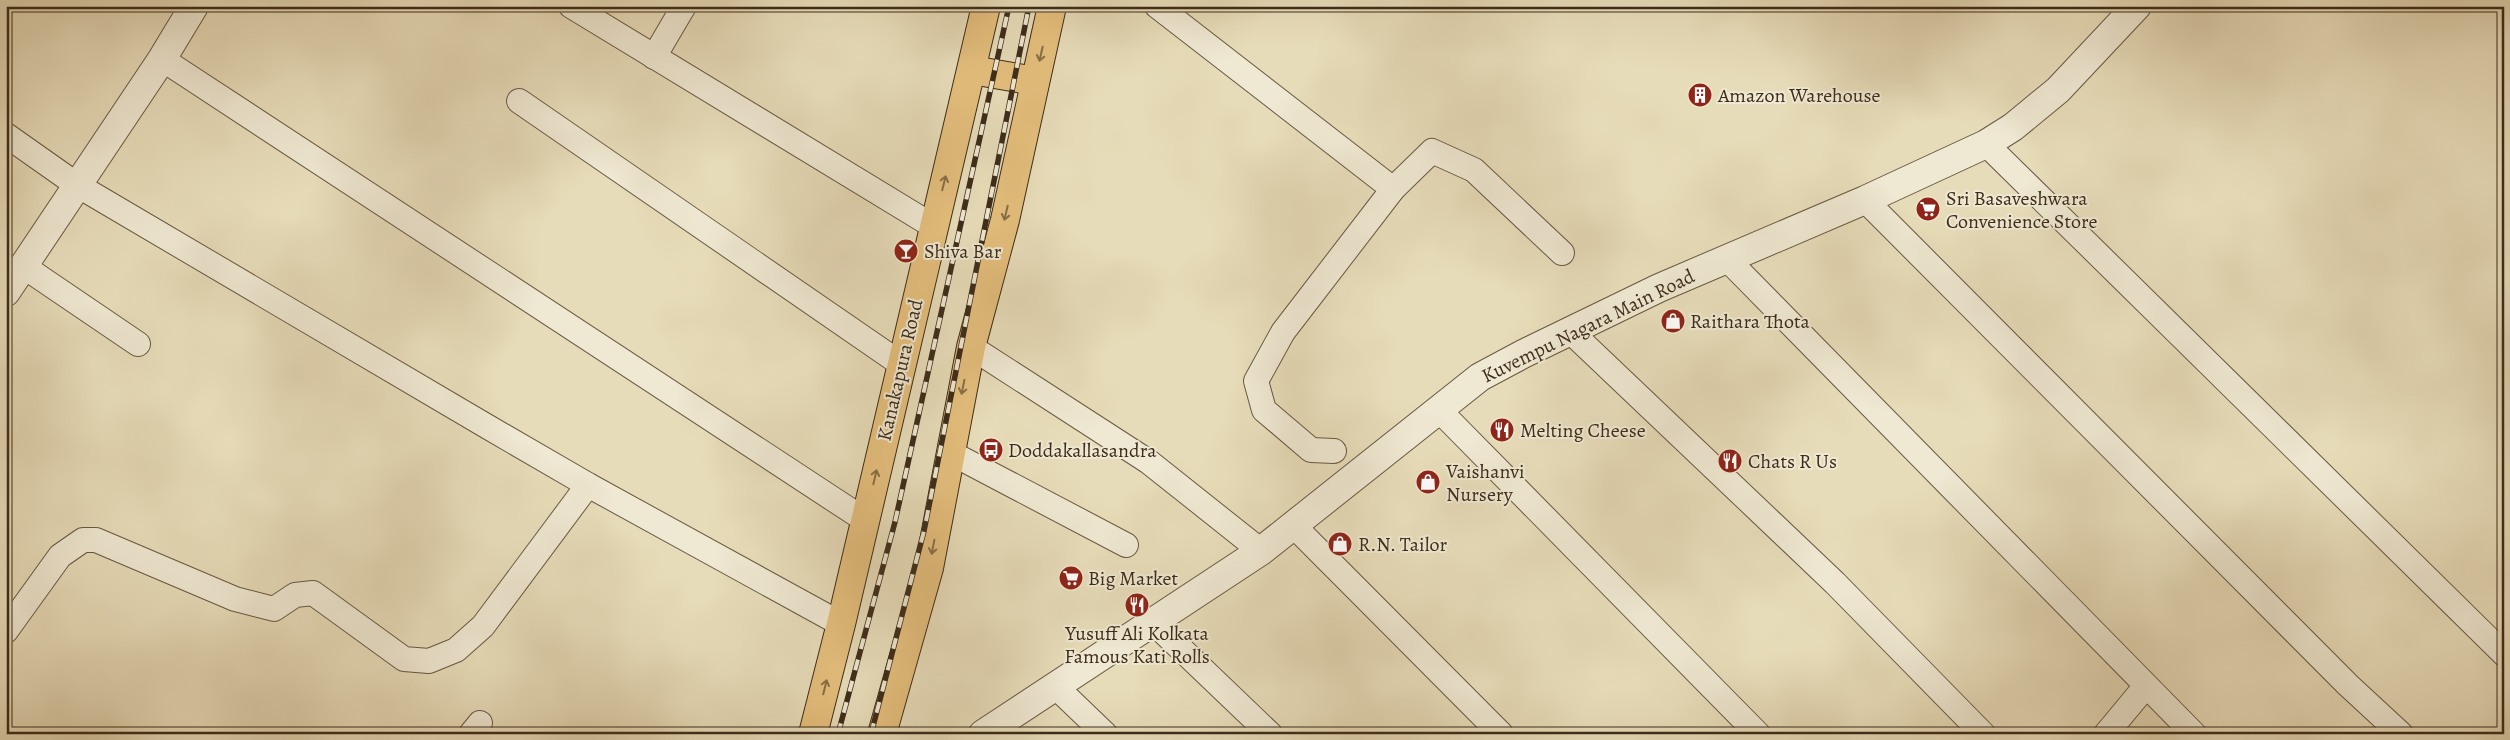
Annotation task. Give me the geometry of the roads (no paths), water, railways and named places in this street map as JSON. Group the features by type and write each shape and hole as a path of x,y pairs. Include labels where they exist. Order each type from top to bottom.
{"highway":[{"name":"Kanakapura Road","path":"813,734 841,624 986,6"},
{"path":"882,734 929,568 971,347 1005,220 1052,6"},
{"path":"972,70 1035,81"}],"street":[{"path":"6,292 162,59 194,6"},
{"path":"571,6 933,226"},
{"path":"654,57 684,6"},
{"path":"1157,6 1392,188"},
{"name":"Kuvempu Nagara Main Road","path":"983,734 1261,551 1480,377 1659,288 1864,200 1986,144 2014,127 2058,90 2136,6"},
{"path":"162,59 865,520"},
{"path":"519,101 901,364"},
{"path":"6,136 77,185 588,485 841,624"},
{"path":"1986,144 2504,654"},
{"path":"1334,451 1311,450 1264,410 1256,381 1283,332 1392,188 1432,152 1474,170 1562,253"},
{"path":"1864,200 2348,685 2401,734"},
{"path":"1727,259 2145,687 2194,734"},
{"path":"24,266 138,344"},
{"path":"1570,332 1835,583 1983,734"},
{"path":"971,347 1149,462 1261,551"},
{"path":"1438,409 1758,734"},
{"path":"951,453 1126,545"},
{"path":"6,631 60,556 82,540 96,540 235,600 274,609 295,594 313,593 404,659 429,660 456,650 483,626 588,485"},
{"path":"1294,526 1500,734"},
{"path":"1153,622 1270,734"},
{"path":"1055,686 1105,734"},
{"path":"2106,734 2145,687"}],"railway":[{"path":"838,734 895,522 1009,6"},
{"path":"871,734 924,531 1029,6"}],"place":[{"name":"Amazon Warehouse","path":"1700,95"},
{"name":"Sri Basaveshwara Convenience Store","path":"1928,209"},
{"name":"Shiva Bar","path":"906,251"},
{"name":"Raithara Thota","path":"1673,321"},
{"name":"Melting Cheese","path":"1502,430"},
{"name":"Doddakallasandra","path":"991,450"},
{"name":"Chats R Us","path":"1730,461"},
{"name":"Vaishanvi Nursery","path":"1428,482"},
{"name":"R.N. Tailor","path":"1340,544"},
{"name":"Big Market","path":"1071,578"},
{"name":"Yusuff Ali Kolkata Famous Kati Rolls","path":"1137,605"}]}
